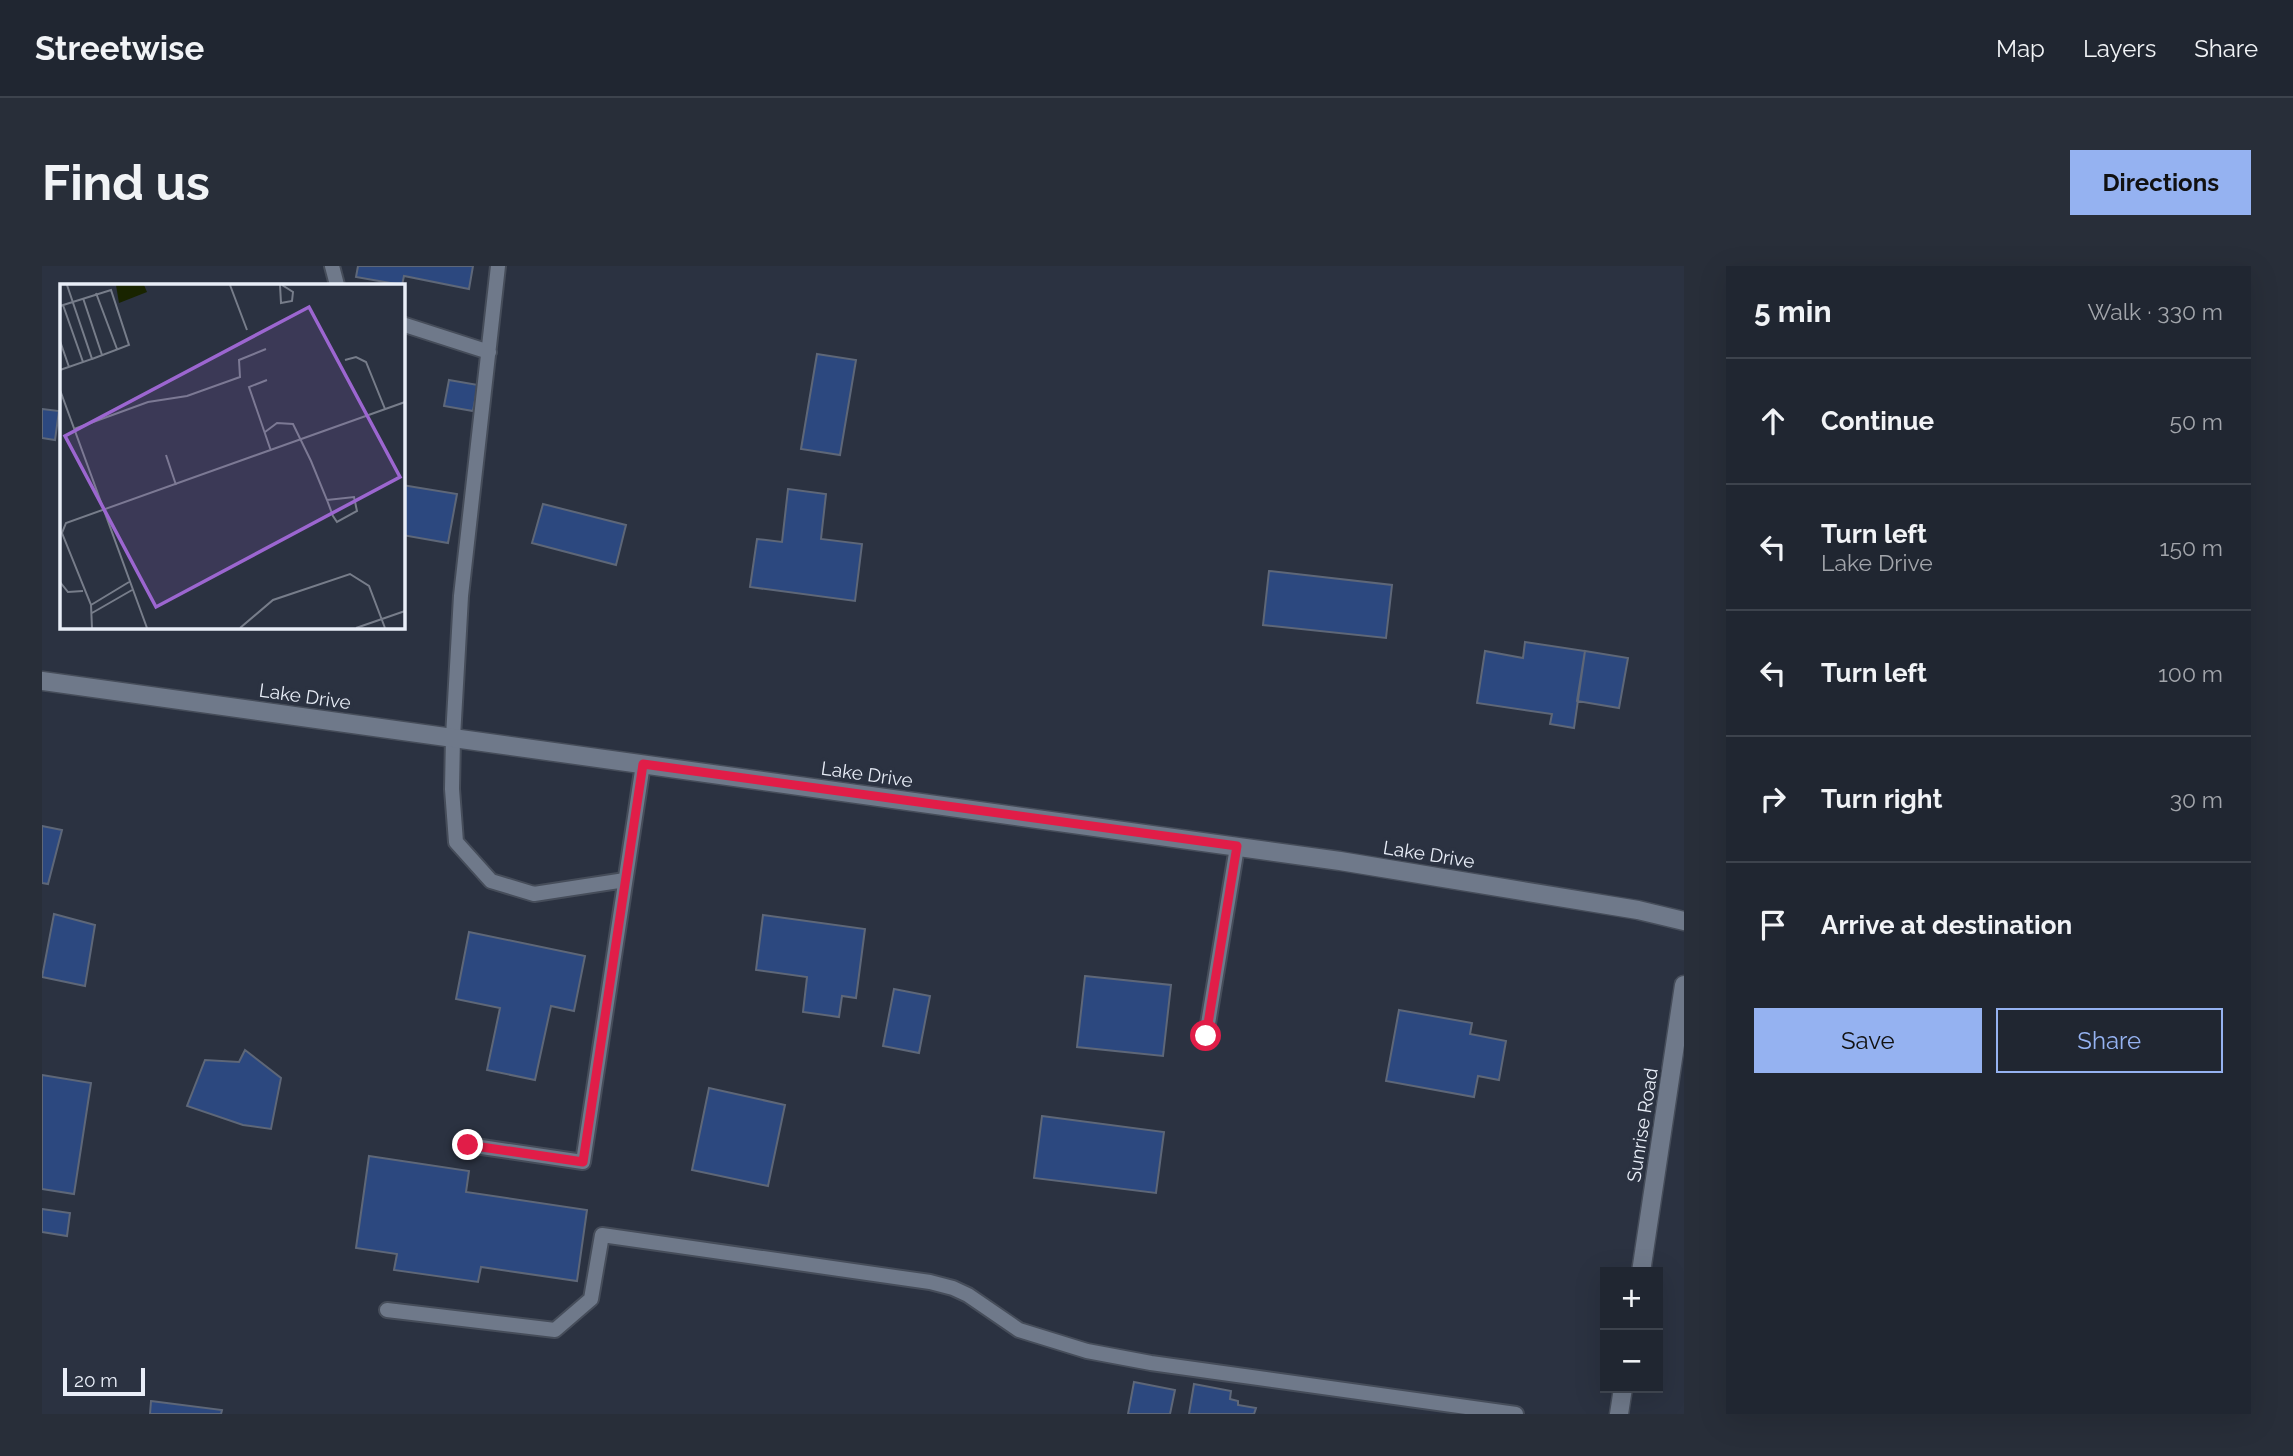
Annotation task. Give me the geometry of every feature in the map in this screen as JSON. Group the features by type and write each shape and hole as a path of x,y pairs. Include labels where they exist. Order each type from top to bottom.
{"street":[{"name":"Lake Drive","path":"42,681 1340,861 1565,898 1684,921"},
{"name":"Sunrise Road","path":"1642,1267 1684,985"},
{"path":"1619,1414 1622,1393"}],"lane":[{"path":"332,266 337,284"},
{"path":"498,266 461,596 453,737 452,789 456,842 491,881 534,894 625,880"},
{"path":"404,325 489,352"},
{"path":"468,1145 583,1162 643,764"},
{"path":"1206,1036 1237,846"},
{"path":"387,1310 555,1330 591,1299 602,1235 953,1287 1019,1329 1087,1350 1151,1363 1516,1414"}],"building":[{"path":"358,266 473,266 469,289 404,276 402,284 356,277"},
{"path":"817,354 856,360 840,455 801,449"},
{"path":"449,380 478,385 473,411 444,406"},
{"path":"42,409 59,411 55,440 42,438"},
{"path":"404,485 457,494 448,543 404,535"},
{"path":"788,489 826,494 821,539 862,544 855,601 750,587 757,539 782,542"},
{"path":"543,504 626,525 616,565 532,543"},
{"path":"1269,571 1392,585 1386,638 1263,625"},
{"path":"1525,642 1585,651 1574,728 1550,724 1552,714 1477,703 1485,651 1523,658"},
{"path":"1585,651 1628,658 1619,708 1577,701"},
{"path":"42,826 62,830 48,884 42,883"},
{"path":"54,914 95,925 85,986 42,977"},
{"path":"763,915 865,929 856,998 842,996 839,1017 803,1012 807,977 756,970"},
{"path":"469,932 585,956 574,1011 551,1006 535,1080 487,1070 500,1008 456,999"},
{"path":"1085,976 1171,985 1163,1056 1077,1047"},
{"path":"894,989 930,996 919,1053 883,1046"},
{"path":"1399,1010 1472,1023 1470,1034 1506,1041 1499,1080 1478,1076 1474,1097 1386,1081"},
{"path":"245,1050 281,1078 271,1129 243,1125 187,1106 205,1060 239,1062"},
{"path":"42,1075 91,1083 74,1194 42,1189"},
{"path":"709,1088 785,1105 768,1186 692,1170"},
{"path":"1042,1116 1164,1132 1156,1193 1034,1178"},
{"path":"369,1156 469,1171 466,1192 587,1210 577,1281 481,1267 478,1282 394,1270 397,1254 356,1248"},
{"path":"42,1209 70,1213 67,1236 42,1232"},
{"path":"1134,1382 1175,1390 1170,1414 1128,1414"},
{"path":"1194,1384 1231,1391 1230,1399 1238,1401 1238,1405 1256,1408 1254,1414 1189,1414"},
{"path":"151,1401 222,1410 221,1414 150,1414"}],"route":[{"path":"468,1145 583,1162 643,764 1237,846 1206,1036"}]}
